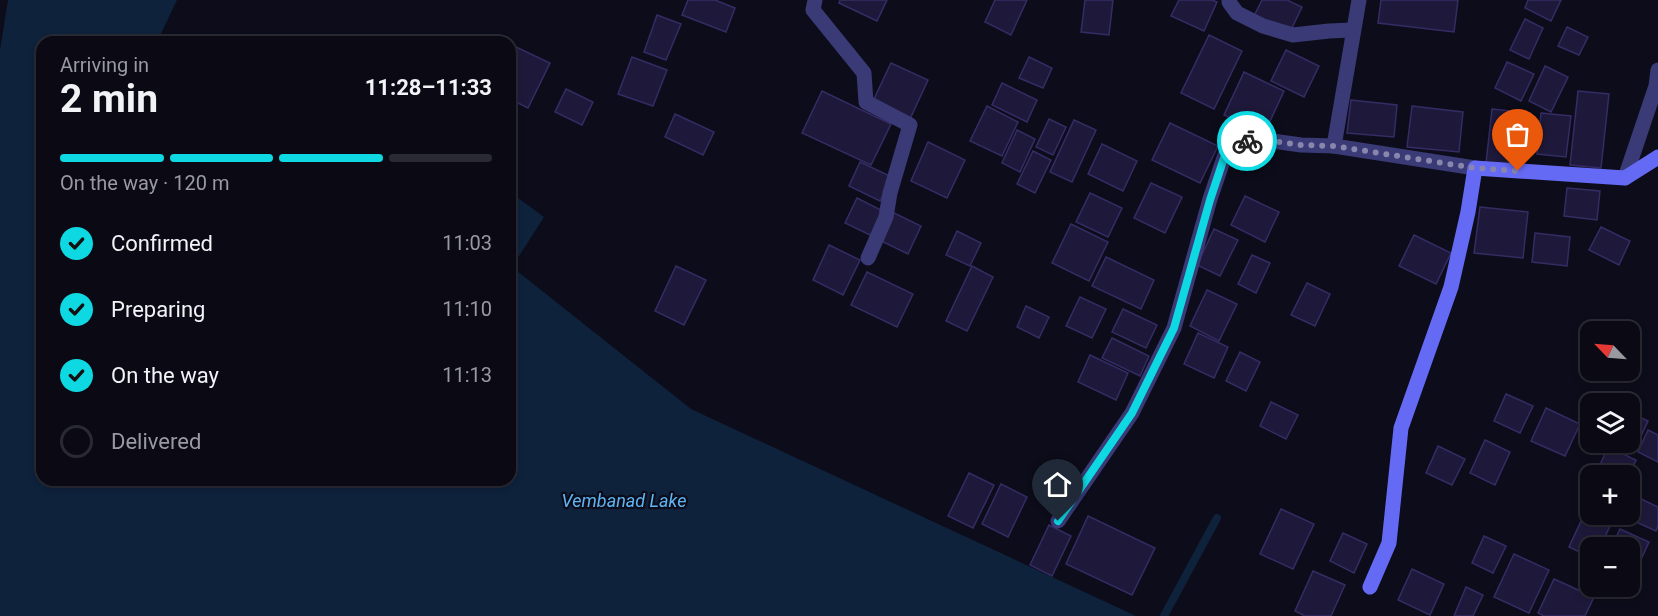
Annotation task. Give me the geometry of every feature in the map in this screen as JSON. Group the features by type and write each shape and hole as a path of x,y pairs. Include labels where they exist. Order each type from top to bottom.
{"main road":[{"path":"1370,587 1389,543 1401,428 1451,287 1468,212 1475,168 1626,178 1658,157"}],"street":[{"path":"815,0 813,10 864,73 866,102 910,125 890,193 886,217 868,258"},
{"path":"1229,0 1237,13 1263,26 1293,35 1353,30"},
{"path":"1334,146 1359,0"},
{"path":"1626,178 1656,86 1658,70"},
{"path":"1058,521 1132,413 1174,328 1210,200 1227,149 1239,141 1266,140 1301,145 1334,146 1475,168"}],"water":[{"name":"Vembanad Lake","path":"8,0 177,0 160,36 36,36 36,486 516,486 516,270 691,409 1136,616 0,616 0,50"},
{"name":"Vembanad Lake","path":"516,196 544,217 516,261"}],"building":[{"path":"688,0 715,0 735,8 726,32 682,15"},
{"path":"840,0 887,0 877,21 839,3"},
{"path":"995,0 1027,0 1011,35 985,22"},
{"path":"1085,0 1113,0 1109,35 1081,32"},
{"path":"1179,0 1217,2 1204,31 1171,16"},
{"path":"1262,0 1287,0 1302,7 1290,32 1254,16"},
{"path":"1381,0 1458,0 1454,32 1378,23"},
{"path":"1528,0 1561,0 1551,21 1525,8"},
{"path":"657,15 681,24 666,60 644,52"},
{"path":"1525,19 1543,28 1529,59 1510,50"},
{"path":"1567,27 1588,37 1579,55 1558,46"},
{"path":"1209,35 1242,51 1214,109 1181,93"},
{"path":"516,47 550,63 528,108 516,102"},
{"path":"1286,50 1319,66 1304,97 1271,81"},
{"path":"632,57 667,70 653,106 618,94"},
{"path":"1029,57 1052,68 1043,88 1019,78"},
{"path":"1507,62 1534,74 1521,101 1495,88"},
{"path":"891,63 928,80 910,119 873,101"},
{"path":"1545,66 1568,77 1551,112 1529,101"},
{"path":"1244,72 1284,91 1264,134 1224,115"},
{"path":"1002,83 1037,100 1027,122 992,105"},
{"path":"566,89 593,102 582,125 555,112"},
{"path":"822,91 891,124 871,165 802,133"},
{"path":"1578,91 1609,94 1601,168 1570,165"},
{"path":"1351,100 1397,105 1394,137 1347,133"},
{"path":"987,106 1018,122 1002,156 970,141"},
{"path":"1412,106 1463,112 1459,152 1407,147"},
{"path":"1492,109 1530,113 1524,167 1486,163"},
{"path":"1541,113 1571,116 1566,157 1537,154"},
{"path":"675,114 714,132 703,155 665,137"},
{"path":"1049,119 1066,127 1053,155 1036,147"},
{"path":"1074,120 1096,130 1072,182 1050,172"},
{"path":"1170,123 1218,146 1200,183 1152,160"},
{"path":"1017,130 1035,139 1020,172 1002,163"},
{"path":"928,142 965,160 947,198 911,181"},
{"path":"1102,144 1137,161 1123,191 1088,174"},
{"path":"1033,151 1051,160 1035,193 1017,184"},
{"path":"860,162 892,177 880,201 849,186"},
{"path":"1151,183 1182,197 1165,233 1134,218"},
{"path":"1567,188 1600,191 1597,220 1564,216"},
{"path":"1090,193 1122,208 1108,237 1076,222"},
{"path":"1245,196 1279,212 1265,242 1231,225"},
{"path":"857,198 883,211 872,236 845,223"},
{"path":"1480,207 1528,212 1523,258 1474,253"},
{"path":"892,212 921,226 908,254 879,240"},
{"path":"1071,224 1108,242 1089,281 1052,263"},
{"path":"1601,227 1630,241 1619,265 1589,250"},
{"path":"1214,229 1238,240 1220,276 1197,265"},
{"path":"957,231 981,243 970,266 946,255"},
{"path":"1535,233 1570,237 1567,266 1532,262"},
{"path":"1414,235 1451,253 1436,284 1399,266"},
{"path":"829,245 860,260 843,295 813,280"},
{"path":"1252,255 1270,263 1256,293 1238,284"},
{"path":"1106,257 1154,280 1141,309 1092,286"},
{"path":"676,266 706,280 684,325 655,311"},
{"path":"972,266 993,277 967,331 946,321"},
{"path":"867,272 913,294 897,327 851,305"},
{"path":"1307,283 1330,294 1315,326 1291,315"},
{"path":"1207,290 1237,304 1219,341 1190,326"},
{"path":"1080,297 1106,309 1092,338 1066,326"},
{"path":"1026,306 1049,317 1039,338 1017,327"},
{"path":"1123,309 1157,325 1146,348 1112,332"},
{"path":"1198,333 1228,347 1214,378 1184,364"},
{"path":"1112,338 1149,356 1140,376 1102,358"},
{"path":"1240,352 1260,362 1246,391 1226,381"},
{"path":"1090,355 1128,373 1116,400 1078,382"},
{"path":"1506,394 1533,406 1520,433 1494,421"},
{"path":"1271,402 1298,415 1286,439 1260,426"},
{"path":"1546,408 1580,424 1565,456 1531,441"},
{"path":"1640,417 1648,421 1640,438"},
{"path":"1648,430 1658,435 1658,462 1640,453"},
{"path":"1485,440 1510,452 1495,485 1470,473"},
{"path":"1438,446 1465,459 1452,485 1426,473"},
{"path":"1605,453 1621,453 1636,460 1634,465 1600,465"},
{"path":"969,473 994,485 973,528 948,516"},
{"path":"1001,484 1027,497 1008,537 982,524"},
{"path":"1640,498 1658,507 1656,531 1640,524"},
{"path":"1281,509 1314,524 1293,569 1260,554"},
{"path":"1088,516 1155,548 1132,595 1066,564"},
{"path":"1580,523 1610,525 1605,537 1580,537 1580,552 1569,547"},
{"path":"1049,525 1071,536 1052,576 1030,565"},
{"path":"1620,529 1638,537 1616,537"},
{"path":"1343,533 1367,544 1354,573 1330,561"},
{"path":"1484,536 1506,546 1493,573 1472,563"},
{"path":"1640,538 1649,542 1640,562"},
{"path":"1514,554 1549,570 1529,613 1494,597"},
{"path":"1412,569 1444,584 1430,615 1398,600"},
{"path":"1313,571 1345,585 1331,616 1305,616 1295,611"},
{"path":"1554,579 1580,591 1580,597 1594,597 1585,616 1544,616 1538,613"},
{"path":"1466,587 1483,595 1473,616 1454,616"}],"waterway":[{"path":"1164,616 1217,518"}],"way so far":[{"path":"1247,141 1266,140 1301,145 1334,146 1475,168 1518,171"}],"route":[{"path":"1058,521 1132,413 1174,328 1210,200 1227,149 1239,141 1247,141"}]}
